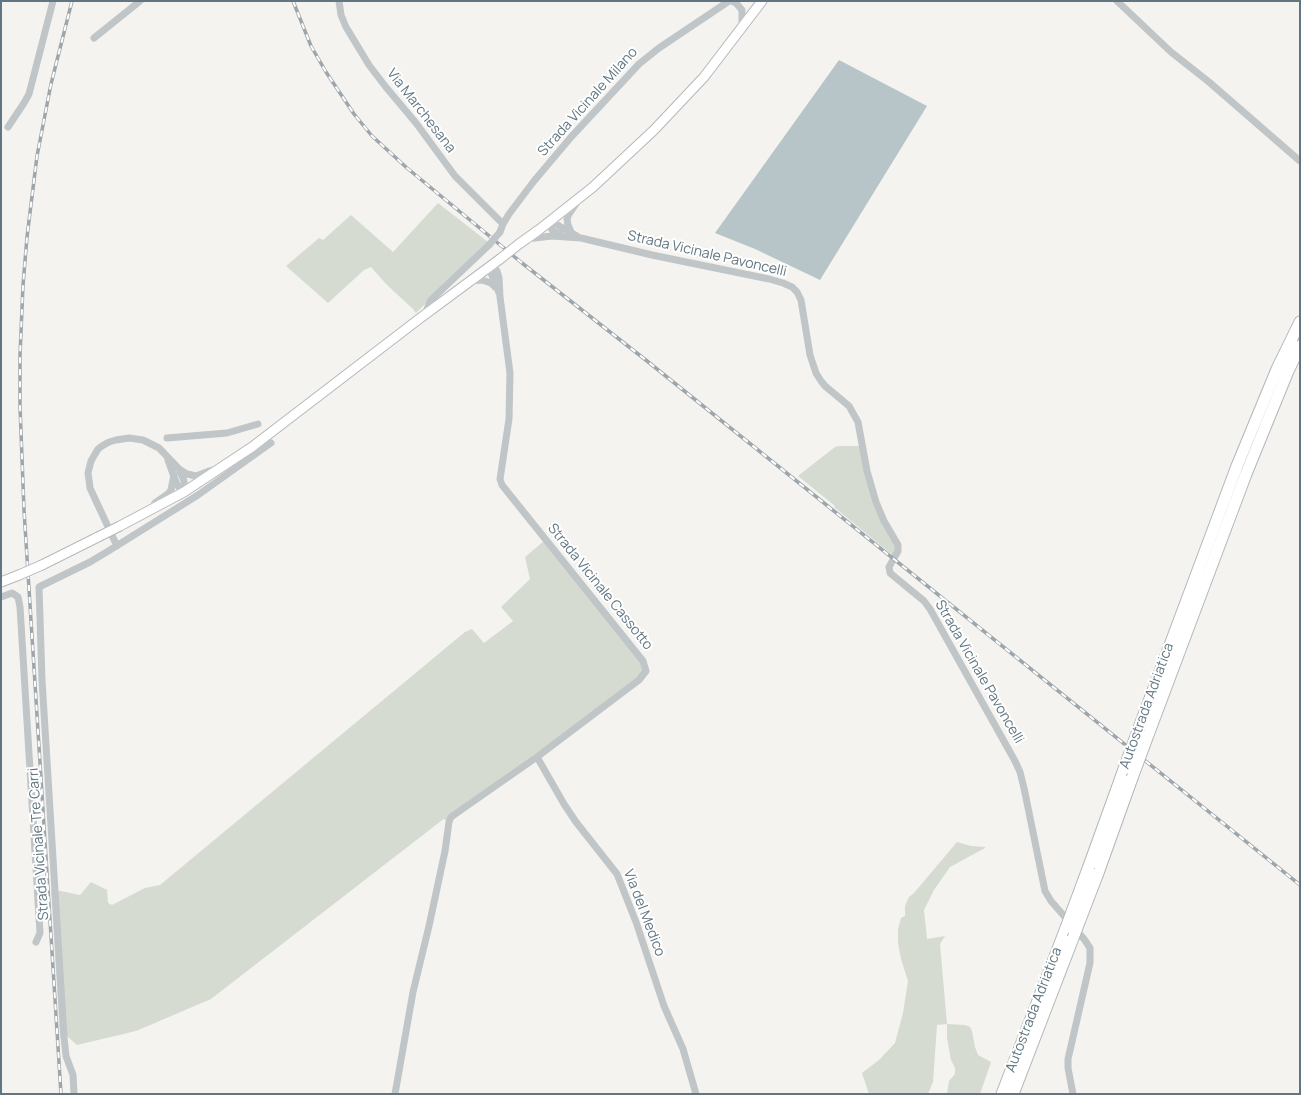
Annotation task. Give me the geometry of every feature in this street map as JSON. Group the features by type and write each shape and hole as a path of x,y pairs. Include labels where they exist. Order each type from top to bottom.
{"highway":[{"name":"Autostrada Adriatica","path":"1002,1094 1066,928 1093,870 1132,778 1246,474 1277,369 1300,322"},
{"name":"Autostrada Adriatica","path":"1013,1094 1073,938 1124,769 1237,466 1300,346"}],"main road":[{"path":"1,582 42,565 120,526 184,492 227,464 266,437 469,281 550,221 582,196 640,144 695,88 719,59 762,1"}],"street":[{"path":"8,127 29,94 53,1"},
{"path":"94,38 140,1"},
{"name":"Via Marchesana","path":"339,1 341,15 346,27 373,70 416,123 455,176 502,228"},
{"name":"Strada Vicinale Milano","path":"425,315 431,300 489,245 521,198 572,136 639,64 728,1"},
{"path":"732,1 742,10 742,27"},
{"path":"1117,1 1171,52 1209,82 1300,161"},
{"path":"522,242 568,234 567,219 582,196"},
{"name":"Strada Vicinale Pavoncelli","path":"550,221 568,234 581,238 652,255 769,279 788,285 797,292 801,300 810,355 816,373 825,386 849,406 858,422 867,471 876,502 884,521 898,545 898,551 889,568 890,573 924,601 930,609 1015,761 1020,772 1024,788 1045,891 1090,948 1091,958 1068,1058 1068,1068 1073,1094"},
{"path":"492,265 498,274 499,293"},
{"path":"469,281 482,280 491,283 499,293"},
{"name":"Strada Vicinale Cassotto","path":"395,1094 413,992 446,850 449,822 452,817 537,757 639,680 645,673 646,668 643,661 502,485 500,478 509,419 510,373 499,293"},
{"path":"167,438 227,433 258,424"},
{"path":"227,464 196,476 187,474 159,448 148,442 137,439 123,439 109,442 98,449 91,460 88,473 90,488 117,546 198,495 271,443"},
{"path":"164,453 171,465 177,485 184,492"},
{"path":"177,466 184,481 184,492"},
{"path":"133,519 141,510 168,494 172,486 174,475"},
{"name":"Strada Vicinale Tre Carri","path":"74,1094 73,1075 66,1056 64,1037 38,592 39,587 42,585 90,562 117,546"},
{"path":"1,597 12,594 18,598 20,607 40,933 36,942"},
{"name":"Via del Medico","path":"537,757 564,804 616,874 636,922 664,1006 683,1049 696,1094"}],"shaded area":[{"path":"839,60 927,106 820,280 755,249 715,233"},
{"path":"438,203 488,242 416,313 371,267 364,270 328,303 286,266 319,238 323,240 351,215 393,252"},
{"path":"862,446 868,476 896,546 895,557 798,476 835,447"},
{"path":"544,541 643,663 641,676 449,823 444,819 441,821 211,999 136,1031 77,1045 68,1037 60,1038 51,889 80,895 91,882 107,890 108,903 112,905 145,888 160,885 465,632 472,629 484,643 513,621 501,607 530,579 525,557"},
{"path":"957,842 985,848 950,867 934,890 924,910 927,939 945,936 940,944 947,1024 937,1025 933,1082 928,1094 869,1094 862,1073 879,1060 895,1043 903,1013 908,981 901,959 898,943 898,929 901,918 905,916 905,906 909,897"},
{"path":"947,1024 965,1025 970,1027 978,1055 991,1062 980,1094 947,1094 949,1081 955,1074 955,1068 951,1060 947,1038"}],"railway":[{"path":"61,1094 24,510 20,406 20,356 27,237 37,156 51,84 72,1"},
{"path":"293,1 311,46 326,72 354,114 372,136 407,168 522,263 647,361 1300,885"}]}
